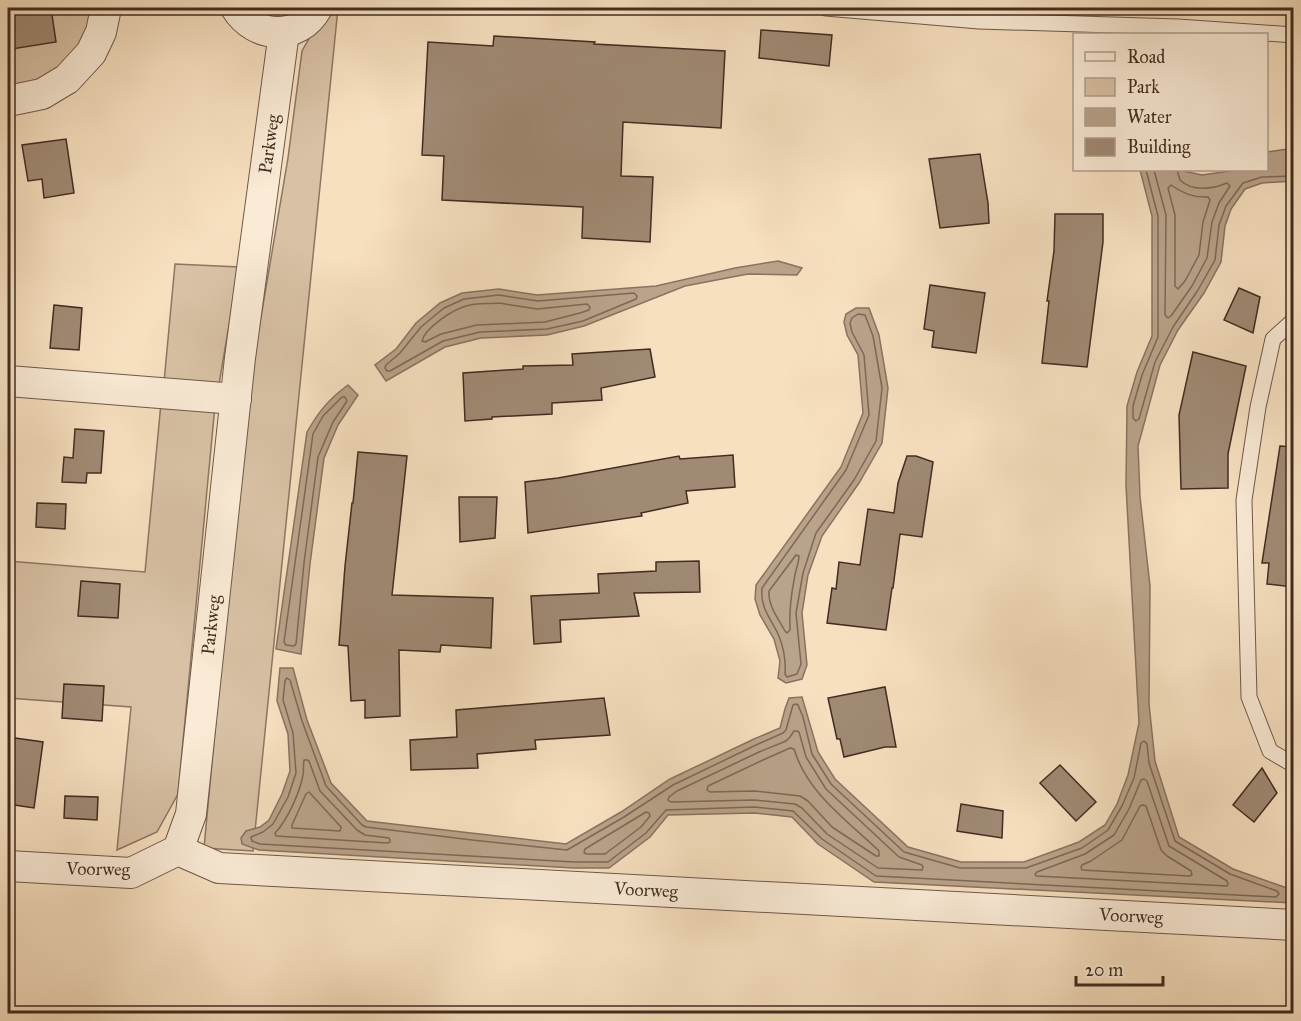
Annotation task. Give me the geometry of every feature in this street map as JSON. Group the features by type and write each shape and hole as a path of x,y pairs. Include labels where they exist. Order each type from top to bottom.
{"street":[{"path":"236,8 254,27 268,32 284,32 296,28 308,21 317,8"},
{"path":"8,101 42,94 67,79 91,53 104,20"},
{"name":"Parkweg","path":"178,850 191,814 240,357 284,32"},
{"path":"8,381 236,399"},
{"name":"Voorweg","path":"8,866 131,873 178,850 219,868 1293,925"}],"lane":[{"path":"826,8 979,21 1178,27 1264,33"},
{"path":"1072,8 1075,24"},
{"path":"1268,33 1293,35"},
{"path":"1293,320 1273,339 1258,407 1244,500 1249,697 1269,751 1293,765"}],"green space":[{"path":"8,8 93,8 82,48 65,71 8,90"},
{"path":"332,8 338,8 253,851 204,848 245,411 288,158 302,51"},
{"path":"175,264 239,267 219,384 164,382"},
{"path":"161,403 215,406 178,794 157,832 117,850 131,707 8,698 8,561 145,572"}],"water":[{"path":"1293,150 1293,181 1262,183 1245,189 1231,209 1225,226 1221,262 1204,293 1178,330 1160,365 1138,446 1140,497 1150,586 1149,704 1155,761 1179,837 1233,869 1287,888 1293,888 1293,903 874,882 818,844 792,817 754,813 668,815 650,837 609,868 573,868 259,850 242,844 241,838 246,831 260,827 269,820 290,771 288,734 277,701 280,668 293,668 307,720 331,783 367,821 566,844 621,812 670,779 780,728 789,698 802,697 818,752 835,779 908,847 961,862 1024,862 1079,842 1105,825 1117,804 1128,775 1139,723 1126,486 1127,406 1137,372 1152,336 1152,216 1140,171 1184,171 1202,175 1230,171 1268,171 1268,152"},
{"path":"778,261 802,268 797,275 748,274 685,286 584,326 547,335 481,338 445,347 386,381 375,365 396,349 416,323 440,303 462,293 499,289 537,295 656,286"},
{"path":"856,308 869,308 879,335 888,388 882,443 859,483 822,536 808,575 802,613 807,665 802,679 786,683 778,678 780,661 774,639 760,615 755,599 756,585 841,467 863,413 858,355 847,335 844,322 846,314"},
{"path":"348,385 358,395 338,425 324,458 301,654 276,649 307,432 325,406"}],"building":[{"path":"20,8 51,8 56,42 12,49 8,12 20,11"},
{"path":"761,30 832,35 829,66 759,58"},
{"path":"494,36 725,51 721,128 623,122 621,176 653,177 650,242 582,238 583,207 442,200 444,156 422,155 428,42 493,46"},
{"path":"66,139 74,193 44,198 42,179 28,181 22,145"},
{"path":"980,154 989,223 940,228 929,159"},
{"path":"1055,214 1103,214 1103,242 1087,367 1042,363 1054,251"},
{"path":"930,285 985,293 976,353 932,347 934,331 924,329"},
{"path":"1239,288 1260,297 1253,333 1224,320"},
{"path":"54,305 82,308 79,350 50,348"},
{"path":"650,349 655,377 601,388 602,400 552,403 552,414 492,417 492,419 465,421 463,373 523,369 523,366 573,365 572,354"},
{"path":"1193,352 1246,366 1228,454 1228,488 1181,489 1179,415"},
{"path":"75,429 104,431 101,473 87,473 86,483 62,482 64,457 73,458"},
{"path":"1280,446 1293,447 1293,587 1267,584 1269,563 1262,563"},
{"path":"358,452 407,456 392,595 493,598 491,648 441,645 440,652 399,650 400,716 365,718 365,700 351,701 348,646 339,645"},
{"path":"733,455 735,487 686,491 688,503 641,513 642,516 528,533 525,482 679,456 680,459"},
{"path":"907,456 916,456 933,462 922,537 900,534 886,630 827,623 832,588 836,589 839,562 860,565 868,509 894,513 898,483"},
{"path":"459,497 497,497 495,538 460,542"},
{"path":"37,503 66,504 65,529 36,527"},
{"path":"699,561 700,592 634,593 639,616 560,620 561,642 534,644 531,596 599,593 598,574 656,571 656,562"},
{"path":"81,581 120,584 118,618 78,616"},
{"path":"64,684 104,686 102,721 62,718"},
{"path":"885,687 896,747 885,747 844,757 840,739 837,739 828,698"},
{"path":"604,698 610,735 535,740 536,749 477,754 478,768 411,770 410,740 457,737 456,710"},
{"path":"8,737 43,742 34,808 8,804"},
{"path":"1060,765 1096,802 1076,821 1040,783"},
{"path":"1262,768 1277,793 1254,822 1233,805"},
{"path":"65,796 98,797 97,820 64,818"},
{"path":"961,804 1003,811 1002,838 957,831"}]}
